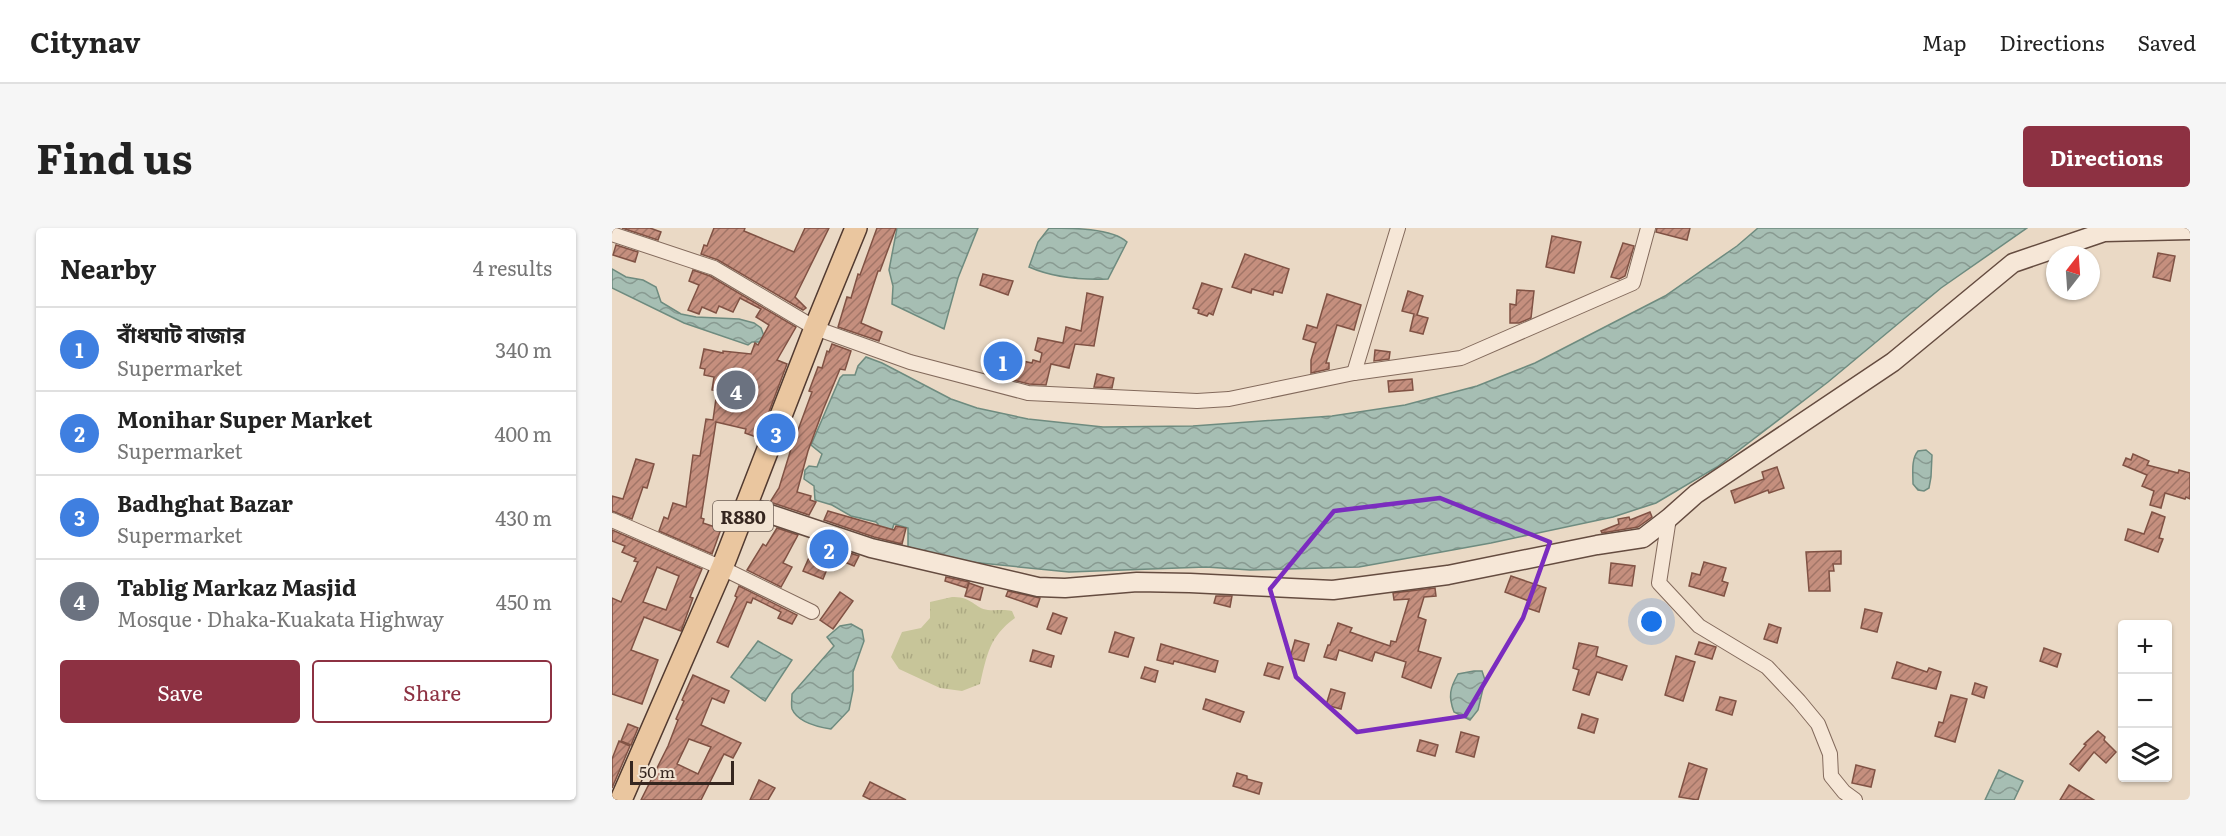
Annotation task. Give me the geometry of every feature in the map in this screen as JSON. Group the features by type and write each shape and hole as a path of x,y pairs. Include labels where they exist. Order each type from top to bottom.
{"main road":[{"name":"R880","path":"621,800 722,568 856,228"}],"street":[{"path":"1354,373 1398,228"},
{"path":"612,234 714,268 815,328 910,362 1028,393 1197,401 1229,399 1354,373 1461,358 1633,283 1648,228"},
{"path":"746,506 871,548 1038,587 1065,588 1137,582 1333,590 1448,575 1643,538 1696,494 1893,362 2013,263 2104,232 2190,230"},
{"path":"1669,518 1659,583 1699,626 1767,667 1799,701 1818,724 1830,754 1831,776 1844,792 1855,800"},
{"path":"612,520 722,568 812,612"}],"highlighted area":[{"path":"1440,498 1550,542 1523,618 1465,716 1357,732 1296,677 1270,589 1334,511"}],"green space":[{"path":"952,597 964,598 988,610 1012,611 1015,618 1006,625 990,647 980,684 962,691 940,688 899,669 891,657 902,632 921,628 930,618 930,602"}],"water":[{"path":"897,228 978,228 958,278 944,329 892,304 893,286 889,270"},
{"path":"1049,228 1102,231 1127,242 1108,279 1058,276 1029,267 1038,242"},
{"path":"1758,228 2027,228 1941,288 1828,382 1717,467 1656,503 1613,517 1491,543 1359,567 1250,570 1206,567 1069,572 960,561 908,547 908,528 894,524 889,539 877,535 878,524 876,522 851,516 832,505 815,500 814,486 804,479 805,470 809,466 817,467 822,454 811,445 840,378 843,375 855,375 858,366 866,357 951,399 977,408 1028,419 1103,427 1193,426 1332,416 1405,405 1477,386 1535,363 1665,296 1737,246"},
{"path":"612,269 626,277 643,280 656,287 661,302 681,314 739,319 754,323 761,328 764,336 761,342 752,342 748,345 684,323 612,288"},
{"path":"1926,450 1932,455 1931,477 1929,488 1924,491 1918,490 1913,484 1913,466 1918,451"},
{"path":"851,624 862,630 864,641 853,672 853,690 849,710 831,729 809,724 799,718 792,709 792,694 834,646 827,637 840,626"},
{"path":"758,641 792,660 765,701 731,677"},
{"path":"1482,671 1485,680 1478,710 1470,720 1454,712 1451,692 1458,674"},
{"path":"1999,770 2023,781 2014,800 1985,800"}],"building":[{"path":"622,228 650,228 661,232 658,240"},
{"path":"714,228 745,228 744,231 794,252 805,228 829,228 795,297 806,308 803,310 718,260 701,254"},
{"path":"877,228 896,228 880,271 878,271 861,323 882,332 879,341 838,327 847,297 851,298"},
{"path":"1657,228 1690,228 1687,240 1656,232"},
{"path":"1552,236 1581,242 1574,273 1546,267"},
{"path":"1623,243 1634,246 1625,276 1619,279 1611,277"},
{"path":"616,245 638,252 635,262 613,255"},
{"path":"2158,253 2175,256 2170,281 2153,277"},
{"path":"1245,254 1289,269 1282,293 1274,291 1273,295 1252,289 1251,293 1232,287"},
{"path":"693,270 710,276 796,327 777,360 787,364 759,438 745,433 746,429 716,422 701,518 704,519 703,523 721,529 712,554 659,531 664,517 668,519 673,503 686,507 693,455 700,456 706,419 713,420 717,391 712,390 714,377 704,375 705,369 700,368 704,349 723,353 723,351 751,354 755,343 758,345 769,325 756,317 761,309 740,298 733,312 719,306 716,313 702,307 699,314 688,310 699,285 689,281"},
{"path":"983,274 1013,281 1008,295 980,285"},
{"path":"1202,283 1222,289 1213,315 1198,313 1199,310 1193,308"},
{"path":"1517,290 1534,291 1531,318 1519,323 1510,323 1510,304 1516,305"},
{"path":"1408,291 1423,296 1417,315 1428,318 1423,334 1410,331 1414,314 1402,311"},
{"path":"1087,293 1103,297 1094,346 1075,344 1069,368 1051,364 1046,385 1029,384 986,373 991,354 1032,363 1033,360 1040,362 1042,353 1035,350 1038,338 1063,343 1066,327 1081,331"},
{"path":"1327,294 1361,305 1354,330 1337,325 1326,363 1329,363 1329,369 1311,373 1311,360 1316,343 1303,339 1307,325 1317,328"},
{"path":"832,344 851,351 845,370 840,369 823,410 808,451 797,492 811,496 810,500 816,502 809,515 770,502 779,488 812,392 809,391 818,367 822,368 827,351 829,352"},
{"path":"1375,350 1390,352 1389,359 1374,361"},
{"path":"1097,374 1114,378 1112,388 1094,387"},
{"path":"1412,379 1413,390 1389,392 1388,381"},
{"path":"2133,454 2149,461 2147,465 2178,473 2179,470 2190,473 2190,499 2165,493 2161,508 2150,505 2154,491 2142,486 2147,475 2123,465 2126,458 2131,460"},
{"path":"636,459 654,464 647,488 643,487 632,519 612,511 612,496 623,499"},
{"path":"1777,467 1784,488 1769,493 1768,490 1735,503 1731,491 1764,479 1762,472"},
{"path":"828,511 894,530 896,526 906,528 902,544 824,520"},
{"path":"1650,512 1652,517 1638,527 1602,533 1601,531 1619,524 1618,519 1629,517 1630,520"},
{"path":"2152,512 2165,517 2159,538 2163,539 2158,552 2125,540 2128,529 2144,534"},
{"path":"777,528 798,535 783,563 792,567 781,587 747,570 763,544 766,546"},
{"path":"612,530 702,569 690,597 693,598 681,631 644,617 631,650 658,660 642,704 612,694 612,598 621,602 638,562 634,561 636,558 622,552 625,546 612,541","holes":["657,567 679,576 666,610 643,602"]},
{"path":"815,544 834,552 823,579 803,571"},
{"path":"844,551 859,556 854,566 840,560"},
{"path":"1841,551 1841,564 1833,564 1834,571 1829,571 1830,591 1809,591 1806,552"},
{"path":"1704,562 1726,568 1722,581 1728,583 1724,596 1689,586 1692,573 1700,575"},
{"path":"1611,563 1635,566 1632,586 1609,583"},
{"path":"1511,576 1546,588 1539,612 1527,608 1529,601 1505,592"},
{"path":"946,577 969,582 967,588 945,581"},
{"path":"969,583 983,588 980,600 965,596"},
{"path":"739,586 797,615 792,624 778,618 781,612 753,598 751,603 747,602 728,647 717,642 737,597 735,596"},
{"path":"1435,588 1436,596 1424,597 1418,617 1426,620 1418,651 1441,658 1431,688 1402,677 1406,662 1375,652 1372,661 1339,650 1336,660 1324,657 1338,623 1352,628 1350,632 1390,646 1391,641 1396,642 1409,599 1394,600 1393,593"},
{"path":"1008,591 1040,598 1037,607 1006,596"},
{"path":"840,592 853,601 833,629 820,620"},
{"path":"1216,596 1232,596 1230,607 1214,603"},
{"path":"1865,609 1882,613 1877,632 1861,628"},
{"path":"1053,613 1067,618 1061,634 1047,629"},
{"path":"1769,624 1781,628 1777,643 1764,639"},
{"path":"1115,632 1134,638 1128,657 1109,652"},
{"path":"1295,640 1309,644 1304,661 1290,658"},
{"path":"1699,642 1716,647 1712,659 1695,654"},
{"path":"1579,643 1598,647 1596,656 1627,666 1622,680 1597,672 1589,695 1573,690 1579,670 1573,668"},
{"path":"1161,644 1218,661 1215,672 1174,661 1173,664 1157,660"},
{"path":"2044,648 2061,654 2057,667 2040,661"},
{"path":"1033,650 1054,656 1051,667 1030,661"},
{"path":"1676,656 1695,662 1683,701 1665,695"},
{"path":"1897,662 1927,672 1929,668 1941,672 1936,689 1892,678"},
{"path":"1268,663 1283,667 1279,679 1264,675"},
{"path":"1145,667 1158,671 1155,682 1141,678"},
{"path":"693,675 729,691 724,703 712,698 701,725 741,743 733,758 724,754 701,800 641,800 668,746 684,701 682,700","holes":["689,739 711,747 698,774 677,764"]},
{"path":"1975,683 1987,687 1984,698 1972,694"},
{"path":"1331,689 1345,693 1341,709 1326,705"},
{"path":"1951,695 1967,699 1955,742 1935,736 1939,722 1943,723"},
{"path":"1720,697 1736,701 1732,715 1716,710"},
{"path":"1206,699 1244,712 1240,722 1203,709"},
{"path":"1582,714 1598,719 1594,733 1578,728"},
{"path":"628,724 638,728 631,745 621,741"},
{"path":"2098,731 2116,752 2106,763 2094,752 2079,771 2070,764 2086,745 2084,744"},
{"path":"1461,732 1479,737 1474,757 1456,752"},
{"path":"1420,740 1438,745 1435,756 1417,751"},
{"path":"619,741 630,746 612,788 612,759"},
{"path":"1689,763 1707,769 1698,800 1679,797"},
{"path":"1856,765 1875,770 1871,787 1852,783"},
{"path":"1237,773 1247,776 1247,779 1262,783 1259,794 1233,786"},
{"path":"759,780 775,788 768,800 750,800"},
{"path":"870,782 906,800 871,800 863,796"},
{"path":"2069,785 2094,800 2060,800"}],"place":[{"name":"বাঁধঘাট বাজার","path":"1003,361"},
{"name":"Tablig Markaz Masjid","path":"736,390"},
{"name":"Badhghat Bazar","path":"776,433"},
{"name":"Monihar Super Market","path":"829,549"}]}
